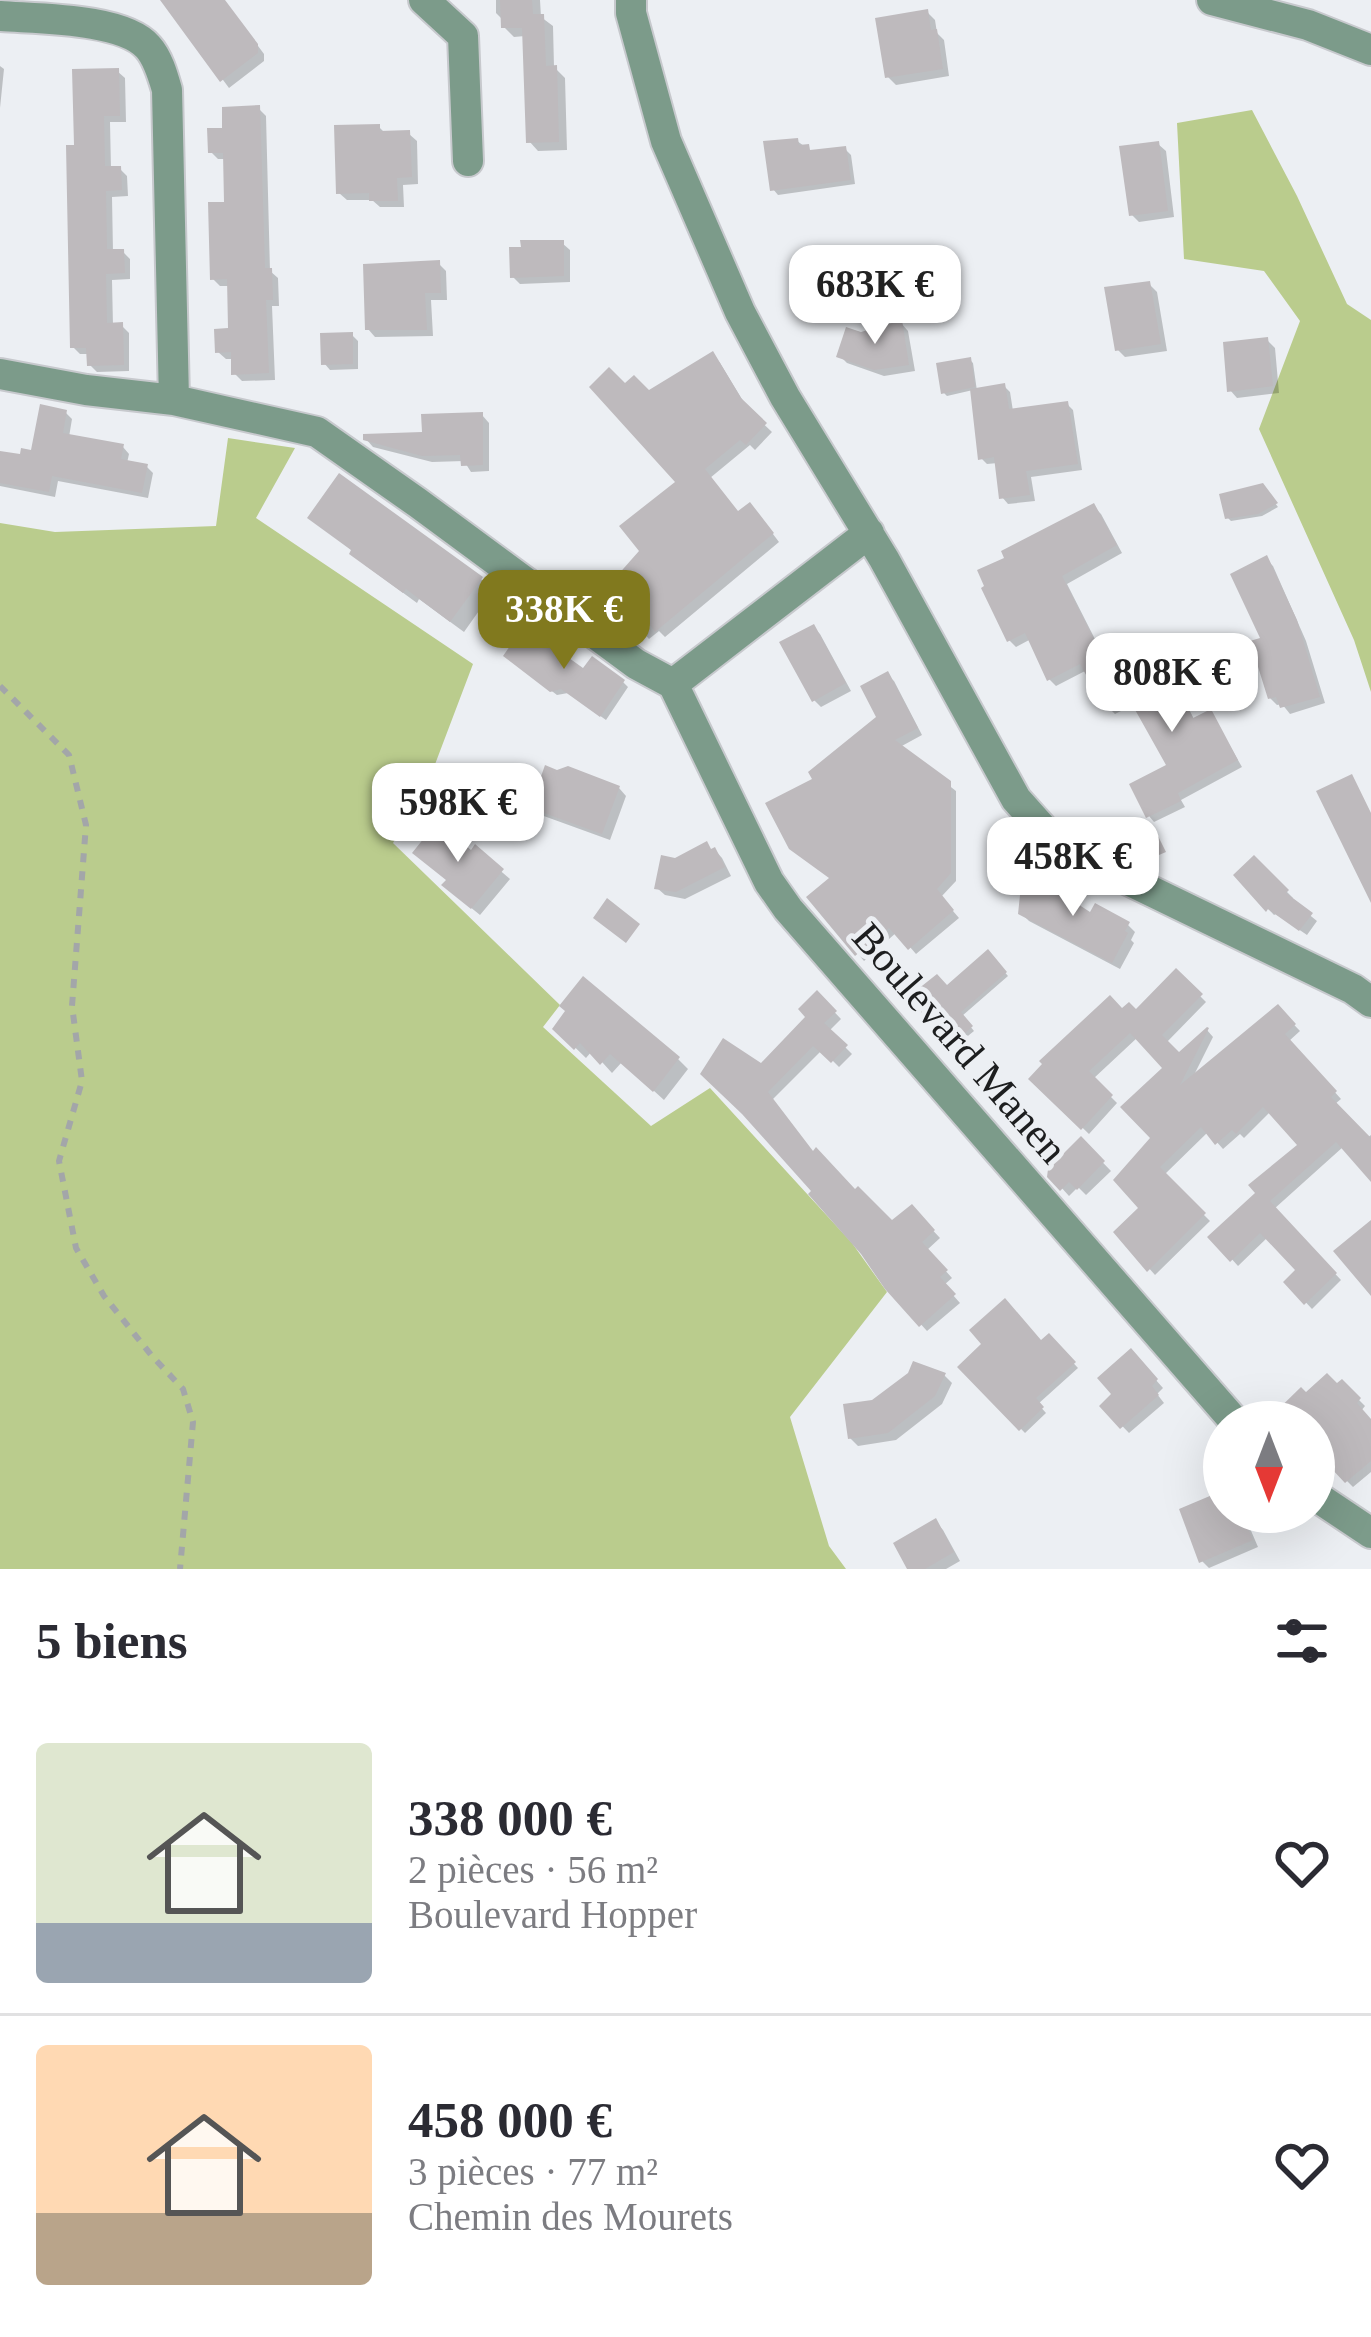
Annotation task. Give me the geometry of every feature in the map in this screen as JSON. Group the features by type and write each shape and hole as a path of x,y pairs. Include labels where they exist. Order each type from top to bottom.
{"street":[{"path":"424,0 463,36 468,161"},
{"path":"631,0 666,141 740,312 1016,799 1058,846 1353,989 1371,1002"},
{"path":"1211,0 1308,25 1371,50"},
{"path":"0,16 111,26 148,47 160,69 167,90 174,400"},
{"path":"0,374 86,391 174,400 316,432 636,664 673,683 869,533"},
{"name":"Boulevard Manen","path":"673,683 788,910 1217,1401"},
{"path":"1335,1509 1371,1533"}],"path":[{"path":"0,686 69,755 86,825 72,1006 82,1081 59,1161 76,1248 104,1296 183,1389 193,1422 180,1569"}],"green space":[{"path":"1252,110 1347,304 1371,320 1371,692 1354,640 1259,429 1300,321 1264,271 1184,259 1177,123"},
{"path":"228,438 295,448 256,518 473,664 434,767 393,843 560,1005 543,1027 651,1126 710,1088 852,1243 887,1292 790,1417 829,1546 846,1569 0,1569 0,523 55,532 216,526"}],"building":[{"path":"160,0 225,0 258,44 258,53 220,82"},
{"path":"500,0 532,0 533,14 544,14 546,66 557,65 559,142 526,143 522,28 501,28"},
{"path":"928,9 931,30 937,29 943,69 885,78 875,18"},
{"path":"119,68 120,116 104,116 105,166 121,166 122,190 106,191 107,249 124,249 125,273 106,274 107,323 123,322 124,365 87,366 86,348 70,348 66,145 74,145 72,69"},
{"path":"260,105 265,268 272,268 273,300 266,300 269,373 231,375 231,352 215,353 214,329 228,328 227,279 210,280 208,202 224,202 223,153 208,153 207,128 222,128 222,107"},
{"path":"380,124 380,131 410,130 412,177 397,178 398,201 369,201 369,193 336,194 334,125"},
{"path":"798,138 799,145 809,144 810,150 846,146 851,180 770,191 763,141"},
{"path":"1159,141 1168,211 1129,216 1119,146"},
{"path":"520,240 564,240 564,276 510,278 509,247 521,247"},
{"path":"440,260 441,293 425,293 427,330 365,330 363,264"},
{"path":"1150,281 1161,344 1115,351 1104,287"},
{"path":"902,320 909,365 874,370 836,357 846,327 861,332"},
{"path":"353,332 353,364 321,365 320,333"},
{"path":"1268,337 1273,386 1227,392 1223,342"},
{"path":"713,351 741,398 767,423 746,445 740,440 705,469 738,511 750,502 774,533 655,632 650,625 640,633 617,604 629,594 616,577 639,551 619,526 675,482 589,387 609,367 625,383 634,375 649,390"},
{"path":"971,357 975,387 941,394 936,363"},
{"path":"1005,383 1009,409 1068,401 1078,464 1026,471 1030,495 999,499 994,457 978,460 970,389"},
{"path":"40,404 67,410 63,433 124,444 121,459 148,464 142,493 52,476 49,492 0,483 0,451 20,454 21,448 31,450"},
{"path":"483,412 483,465 461,466 460,455 422,456 363,440 363,434 422,432 421,414"},
{"path":"339,473 483,577 450,622 349,554 351,550 307,518"},
{"path":"1263,483 1278,503 1258,514 1225,519 1219,494"},
{"path":"1094,503 1117,545 1062,576 1093,637 1117,703 1105,709 1080,664 1047,681 1025,633 1007,642 977,570 1004,558 1001,551"},
{"path":"1267,555 1297,620 1320,697 1280,708 1276,697 1268,699 1250,641 1260,638 1230,574"},
{"path":"814,624 846,683 812,702 779,642"},
{"path":"524,626 583,668 592,656 625,680 600,717 561,689 550,692 503,656"},
{"path":"1158,650 1193,718 1211,709 1238,760 1178,793 1181,801 1146,818 1129,784 1166,765 1115,674"},
{"path":"888,671 918,728 895,740 951,781 951,873 937,889 954,910 908,950 889,928 855,956 806,897 829,878 789,849 765,803 812,779 808,772 876,717 860,686"},
{"path":"545,765 557,770 568,766 620,786 602,834 530,808"},
{"path":"1352,774 1371,813 1371,903 1316,791"},
{"path":"437,822 471,850 475,844 504,869 471,909 441,885 446,880 412,853"},
{"path":"1155,830 1166,852 1145,861 1120,848"},
{"path":"707,841 725,867 676,892 654,889 661,855 675,858"},
{"path":"1254,855 1289,890 1286,893 1313,913 1299,931 1266,912 1233,875"},
{"path":"1022,876 1038,878 1090,912 1095,903 1130,922 1112,963 1018,914"},
{"path":"607,898 640,924 626,943 593,918"},
{"path":"988,949 1007,972 961,1012 973,1026 953,1044 938,1025 934,1030 908,997 937,974 947,985"},
{"path":"1176,968 1203,994 1162,1035 1179,1052 1209,1028 1180,1085 1278,1004 1296,1024 1285,1034 1337,1091 1331,1097 1371,1138 1371,1182 1336,1142 1270,1201 1337,1273 1304,1305 1283,1282 1295,1270 1260,1233 1230,1262 1207,1237 1255,1193 1248,1185 1297,1145 1263,1107 1236,1134 1232,1130 1215,1145 1201,1127 1160,1167 1206,1213 1147,1272 1113,1232 1138,1208 1113,1180 1150,1138 1120,1107 1162,1068 1130,1033 1089,1071 1113,1095 1081,1130 1028,1079 1042,1064 1039,1061 1110,995 1122,1008 1129,1002 1136,1009"},
{"path":"583,976 680,1057 653,1092 610,1054 600,1065 580,1043 574,1050 552,1029 565,1011 559,1006"},
{"path":"817,990 837,1011 824,1023 848,1045 831,1063 813,1046 768,1092 813,1151 816,1147 892,1220 912,1204 935,1230 922,1242 948,1270 940,1277 956,1294 919,1327 808,1194 811,1191 700,1074 723,1038 761,1063 805,1017 798,1009"},
{"path":"1081,1136 1105,1161 1077,1190 1069,1182 1060,1191 1047,1177 1048,1169"},
{"path":"1371,1220 1371,1296 1333,1251"},
{"path":"1005,1298 1041,1340 1049,1333 1076,1362 1036,1398 1044,1407 1019,1431 957,1367 981,1344 969,1330"},
{"path":"1131,1348 1158,1379 1152,1386 1159,1395 1120,1429 1099,1406 1111,1394 1097,1378"},
{"path":"913,1361 946,1373 935,1396 888,1433 848,1439 843,1404 872,1400 908,1373"},
{"path":"1327,1373 1337,1383 1342,1379 1361,1398 1357,1403 1371,1419 1371,1461 1345,1483 1335,1472 1335,1401 1287,1401 1301,1387 1306,1392"},
{"path":"1203,1499 1203,1533 1250,1533 1253,1540 1199,1563 1179,1509"},
{"path":"936,1518 954,1552 925,1569 907,1569 893,1543"}]}
